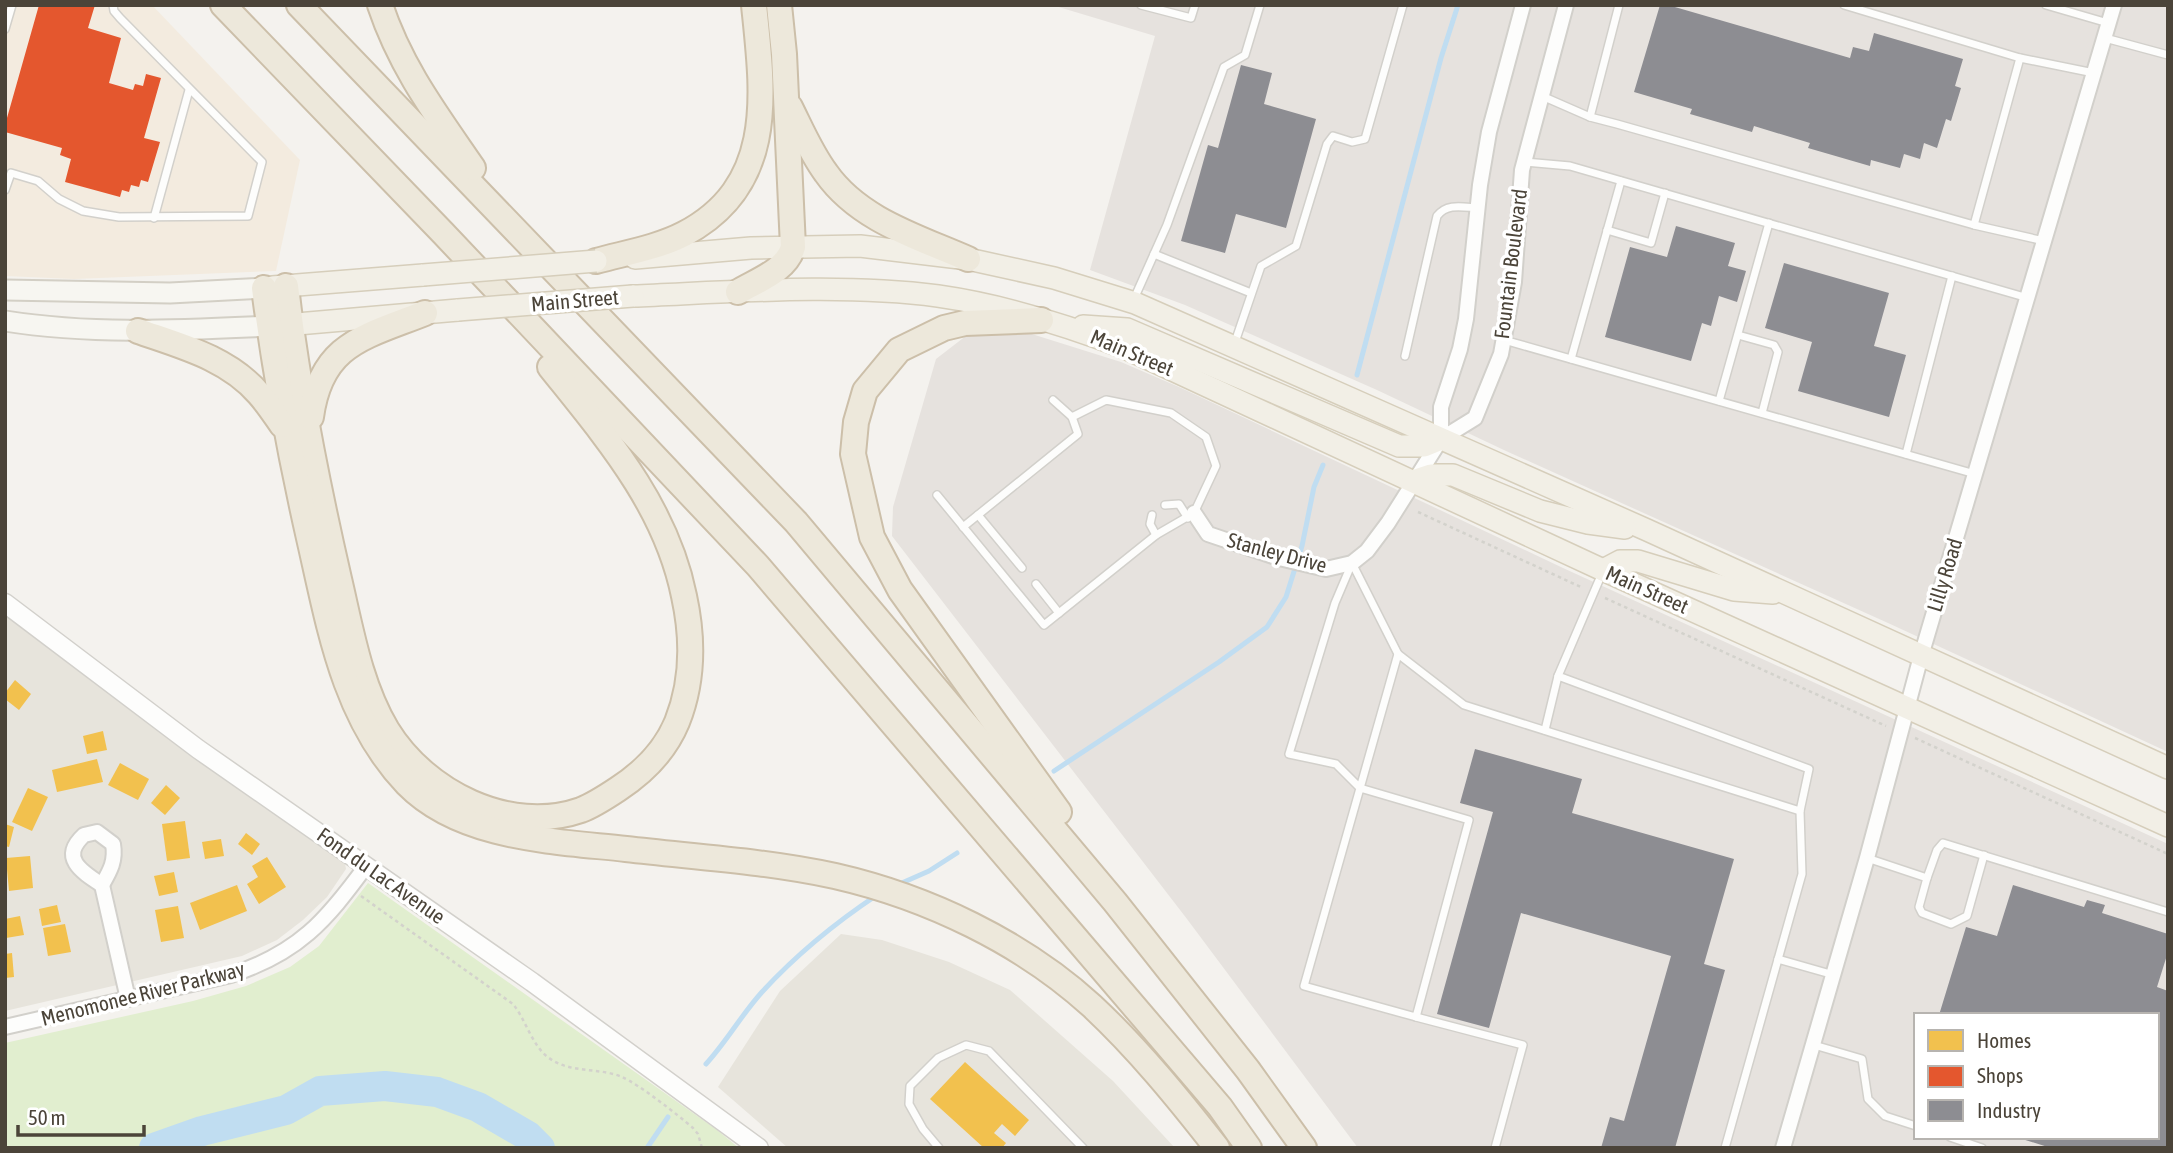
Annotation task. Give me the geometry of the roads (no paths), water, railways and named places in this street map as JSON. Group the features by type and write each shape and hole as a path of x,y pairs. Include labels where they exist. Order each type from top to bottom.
{"highway":[{"path":"223,5 758,566 1220,1107 1249,1148"},
{"path":"299,5 796,522 1115,902 1248,1070 1304,1148"},
{"path":"380,5 390,34 413,81 516,229"},
{"path":"596,261 662,243 684,234 722,206 746,171 758,141 761,117 760,65 754,5"},
{"path":"738,292 782,266 793,247 779,5"},
{"path":"784,96 817,160 843,193 874,217 968,259"},
{"path":"279,325 308,438 350,624 370,696 388,730 419,769 457,796 481,807 506,814 533,817 578,811 599,802 634,779 653,761 676,724 689,675 689,625 684,594 657,519 618,452 443,233"},
{"path":"275,287 285,429 333,643 354,704 370,737 406,783 451,816 506,834 780,867 837,877 931,907 997,939 1047,971 1090,1004 1137,1050 1217,1148"},
{"path":"308,438 316,391 324,372 331,364 353,342 425,313"},
{"path":"1041,320 965,323 944,328 899,350 865,391 856,422 853,454 872,537 900,590 1062,816 1115,902"},
{"path":"138,331 199,353 230,369 260,395 285,429"}],"main road":[{"name":"Main Street","path":"5,290 170,293 793,247 860,246 968,259 1054,278 1132,302 1647,530 2168,768"},
{"name":"Main Street","path":"5,321 42,326 138,331 279,325 633,296 738,292 870,290 974,302 1067,326 1123,347 1603,570 2168,826"},
{"path":"1067,326 1115,327 1127,330 1399,446 1424,446 1441,439"},
{"path":"1413,481 1431,475 1453,475 1540,511 1588,523 1647,530"},
{"path":"1603,570 1620,561 1638,561 1734,590 1789,595"}],"street":[{"name":"Fountain Boulevard","path":"1441,439 1441,407 1460,349 1466,319 1479,185 1491,120 1523,5"},
{"name":"Fountain Boulevard","path":"1441,439 1475,418 1501,354 1514,282 1524,162 1566,5"},
{"name":"Lilly Road","path":"1783,1148 1867,858 1921,656 2114,5"},
{"name":"Stanley Drive","path":"1191,515 1208,534 1316,568 1337,568 1352,563 1367,551 1441,439"},
{"name":"Fond du Lac Avenue","path":"5,603 198,749 532,982 759,1148"},
{"name":"Menomonee River Parkway","path":"5,1027 231,975 270,960 312,932 366,866"},
{"path":"102,885 128,999"}],"lane":[{"path":"5,29 12,5"},
{"path":"5,190 8,172 38,181 59,199 83,211 119,218 248,216 262,162 120,18 113,5"},
{"path":"1141,5 1191,18 1195,5"},
{"path":"1132,302 1167,225 1224,67 1245,55 1260,5"},
{"path":"1233,347 1261,266 1296,246 1327,144 1333,136 1352,142 1364,139 1403,5"},
{"path":"1590,117 1619,5"},
{"path":"1844,5 2020,58 2095,73"},
{"path":"2046,5 2109,23"},
{"path":"2105,38 2168,55"},
{"path":"1974,225 2020,58"},
{"path":"154,218 190,90"},
{"path":"1541,96 1590,117 1974,225 2045,241"},
{"path":"1524,162 1570,166 2028,298"},
{"path":"1571,359 1621,181"},
{"path":"1607,230 1651,243 1665,193"},
{"path":"1405,356 1437,216 1442,209 1451,207 1478,208"},
{"path":"1719,401 1769,223"},
{"path":"1154,254 1251,293"},
{"path":"1906,454 1952,276"},
{"path":"1738,335 1774,345 1778,352 1762,413"},
{"path":"1503,340 1975,474"},
{"path":"962,527 1078,435 1072,418 1053,400"},
{"path":"937,495 1044,625 1156,535 1191,515 1216,466 1206,437 1171,413 1106,400 1072,418"},
{"path":"1164,505 1179,505 1191,515"},
{"path":"1152,514 1150,524 1156,535"},
{"path":"978,515 1022,568"},
{"path":"1352,563 1398,654 1464,705 1800,811"},
{"path":"1352,563 1335,603 1289,754 1336,764 1360,788 1469,820 1416,1017"},
{"path":"1545,730 1558,676 1603,570"},
{"path":"1036,584 1059,613"},
{"path":"1398,654 1304,986 1523,1045 1496,1148"},
{"path":"1558,676 1809,769 1800,811 1802,874 1725,1148"},
{"path":"1984,855 1967,916 1951,924 1922,913 1919,907 1927,878 1937,850 1943,842 2168,912"},
{"path":"1867,858 1927,878"},
{"path":"1778,959 1834,975"},
{"path":"939,1148 923,1129 909,1104 909,1086 938,1058 966,1045 989,1051 1083,1148"},
{"path":"1814,1045 1862,1059 1868,1099 1885,1116 1914,1125"},
{"path":"1956,1139 1982,1148"}],"waterway":[{"path":"1357,375 1441,58 1458,5"},
{"path":"1054,771 1219,662 1267,627 1286,597 1302,546 1314,487 1323,465"},
{"path":"895,886 929,871 957,853"},
{"path":"706,1064 755,1000 788,965 877,895"},
{"path":"154,1148 202,1131 286,1110 320,1091 385,1086 437,1092 478,1107 528,1136 540,1148"},
{"path":"647,1148 668,1117"}]}
